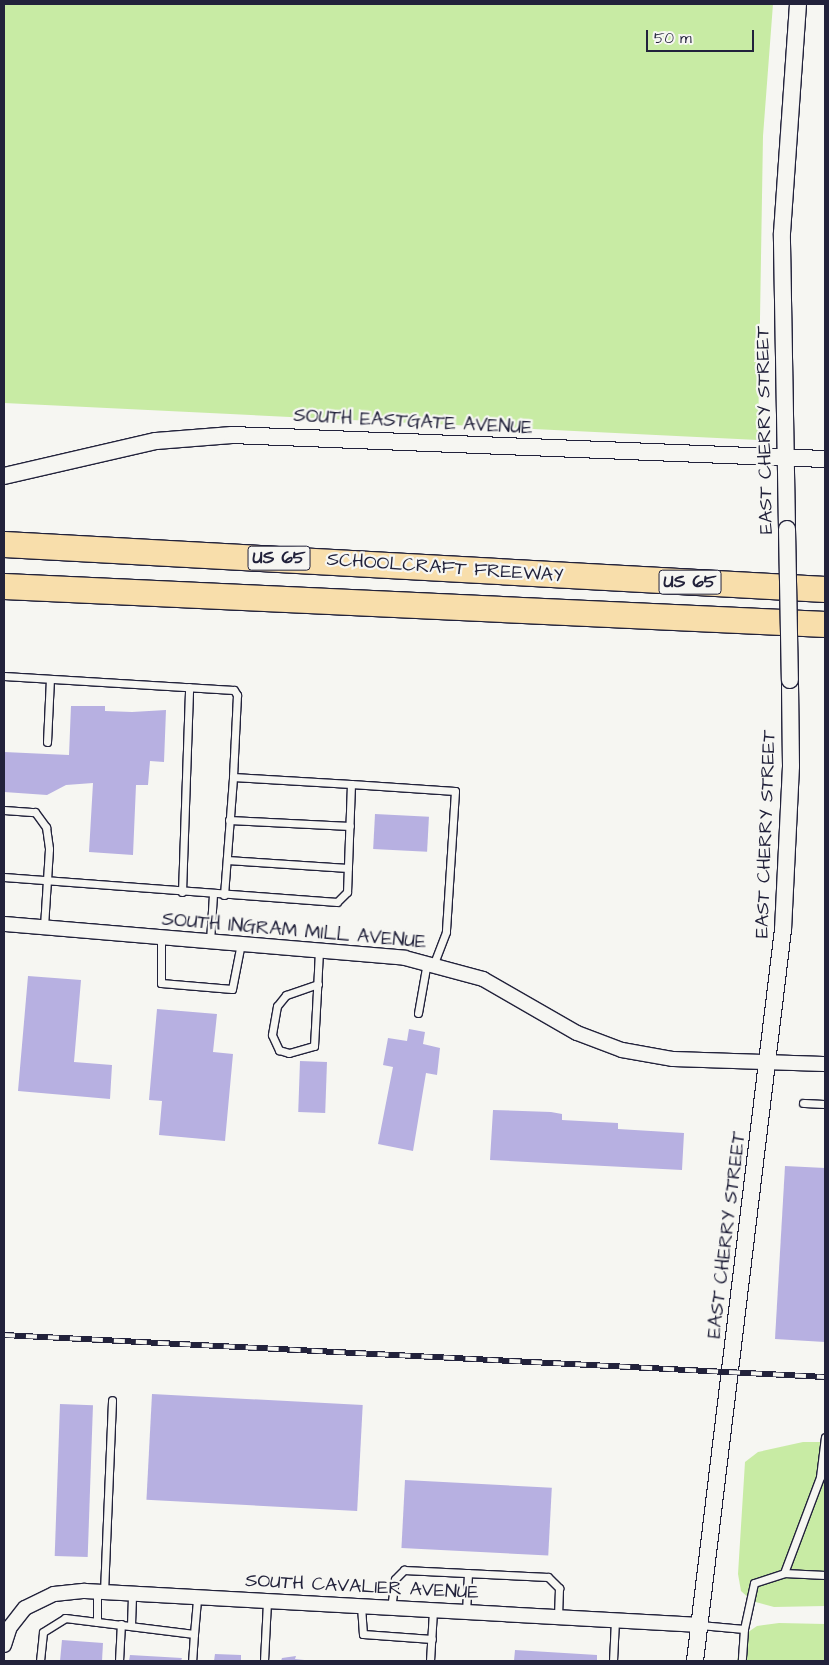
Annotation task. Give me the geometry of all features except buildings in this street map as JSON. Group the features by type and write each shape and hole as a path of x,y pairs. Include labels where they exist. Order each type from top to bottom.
{"highway":[{"name":"SCHOOLCRAFT FREEWAY","path":"4,544 825,589"},
{"name":"SCHOOLCRAFT FREEWAY","path":"4,586 825,624"}],"street":[{"name":"EAST CHERRY STREET","path":"696,1661 769,1062 788,849 790,680 782,233 798,4"},
{"name":"SOUTH EASTGATE AVENUE","path":"4,476 156,441 232,435 825,459"},
{"name":"SOUTH INGRAM MILL AVENUE","path":"4,924 319,949 431,962 483,980 577,1033 622,1050 672,1059 825,1064"},
{"name":"SOUTH CAVALIER AVENUE","path":"4,1645 10,1627 25,1608 54,1594 101,1592 700,1625"}],"lane":[{"path":"4,676 234,690 237,695 224,895"},
{"path":"48,742 50,679"},
{"path":"182,892 190,688"},
{"path":"233,777 455,791 446,932 431,962 418,1013"},
{"path":"4,878 338,902 347,892 352,784"},
{"path":"4,810 35,812 46,827 47,881 44,927"},
{"path":"230,820 350,826"},
{"path":"227,860 348,868"},
{"path":"210,941 213,894"},
{"path":"161,937 161,983 214,988 232,989 236,986 241,943"},
{"path":"318,984 286,996 277,1006 272,1035 279,1050 289,1053 314,1046 318,984 319,949"},
{"path":"803,1103 825,1104"},
{"path":"97,1622 101,1592 112,1400"},
{"path":"784,1573 820,1478 825,1436"},
{"path":"391,1608 396,1579 404,1570 468,1573 554,1579 559,1588 558,1617"},
{"path":"466,1612 468,1573"},
{"path":"742,1661 744,1630 754,1583 784,1573 825,1575"},
{"path":"131,1625 132,1594"},
{"path":"192,1661 197,1597"},
{"path":"264,1661 267,1600"},
{"path":"361,1606 363,1634 432,1638"},
{"path":"430,1661 433,1610"},
{"path":"40,1661 42,1632 65,1618 194,1634"},
{"path":"613,1661 615,1620"},
{"path":"119,1661 121,1624"},
{"path":"700,1625 744,1630"}],"green space":[{"path":"4,4 773,4 763,136 758,440 4,403"},
{"path":"803,1442 825,1442 825,1606 774,1607 752,1601 741,1591 738,1574 745,1462 758,1452"},
{"path":"779,1623 825,1624 825,1661 737,1661 741,1637 757,1626"}],"railway":[{"path":"4,1335 825,1377"}]}
